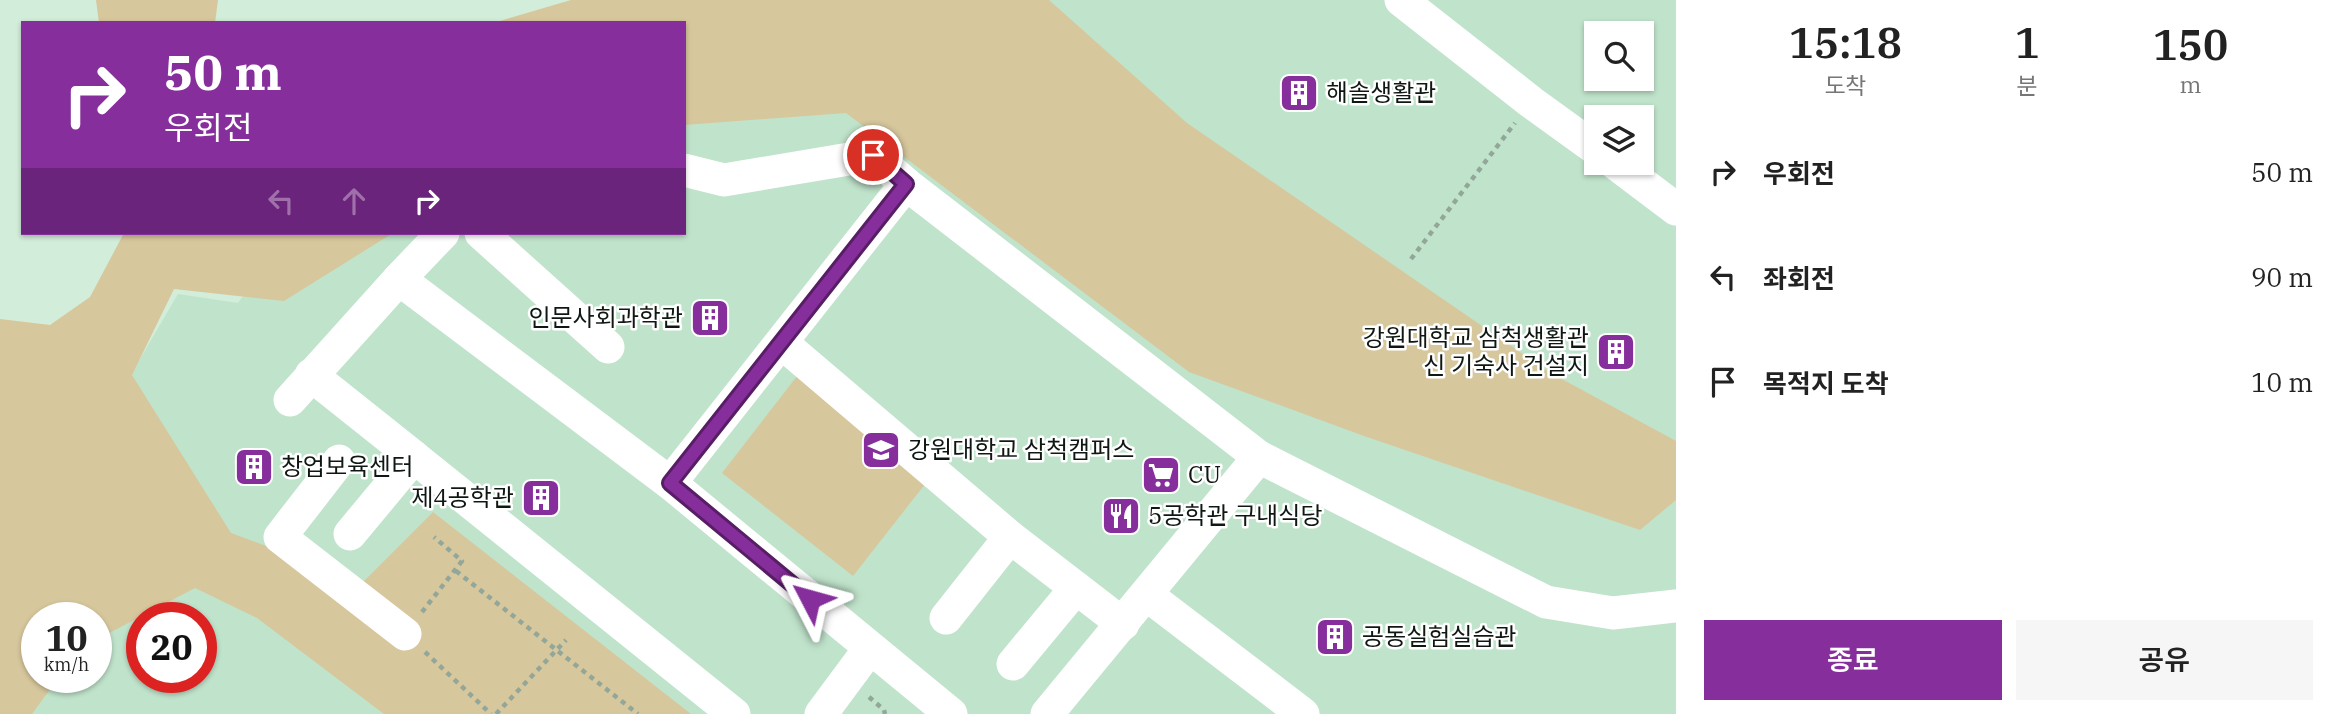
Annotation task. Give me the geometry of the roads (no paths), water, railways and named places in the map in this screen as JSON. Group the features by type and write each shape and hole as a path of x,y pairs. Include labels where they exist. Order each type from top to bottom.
{"street":[{"path":"1401,0 1584,140"},
{"path":"686,170 724,180 873,155 906,184 1259,457 1546,602 1613,613 1676,606"},
{"path":"1634,175 1673,200"},
{"path":"670,483 906,184"},
{"path":"290,400 441,235"},
{"path":"483,235 608,347"},
{"path":"399,279 670,483 951,714"},
{"path":"782,343 1010,537 1123,624"},
{"path":"312,375 734,714"},
{"path":"350,534 414,457"},
{"path":"1048,714 1259,457"},
{"path":"339,461 280,537 405,634"},
{"path":"946,618 1010,537"},
{"path":"1013,664 1076,588"},
{"path":"1147,595 1303,714"},
{"path":"821,714 870,648"}],"place":[{"name":"해솔생활관","path":"1299,93"},
{"name":"인문사회과학관","path":"710,318"},
{"name":"강원대학교 삼척생활관 신 기숙사 건설지","path":"1616,352"},
{"name":"강원대학교 삼척캠퍼스","path":"881,450"},
{"name":"창업보육센터","path":"254,467"},
{"name":"CU","path":"1161,475"},
{"name":"제4공학관","path":"541,498"},
{"name":"5공학관 구내식당","path":"1121,516"},
{"name":"공동실험실습관","path":"1335,637"}]}
